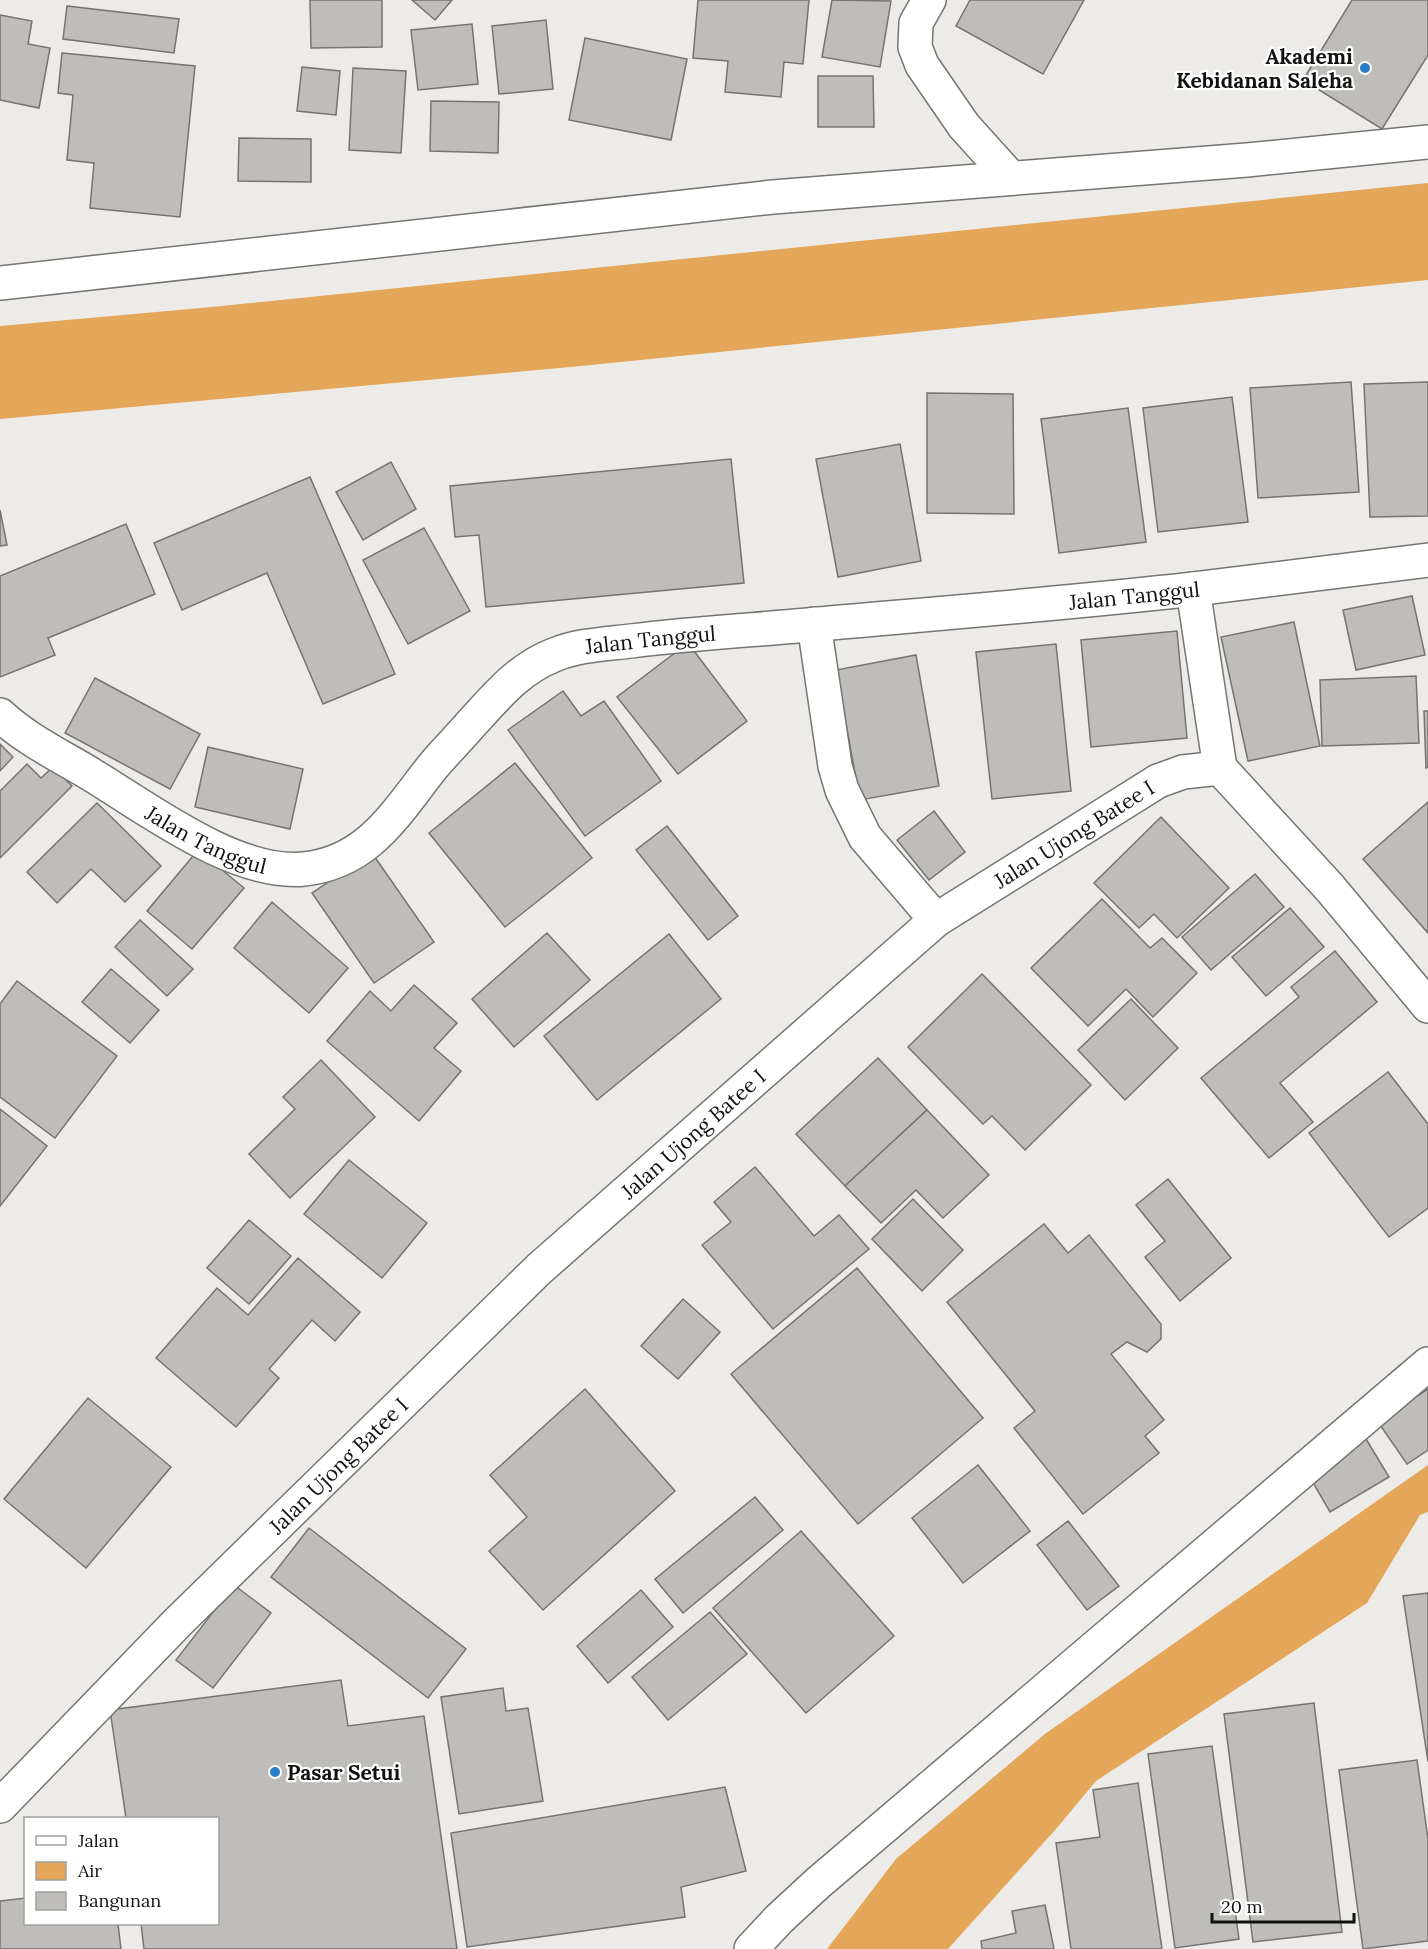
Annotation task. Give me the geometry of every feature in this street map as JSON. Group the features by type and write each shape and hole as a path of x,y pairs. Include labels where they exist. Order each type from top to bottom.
{"street":[{"path":"929,0 916,23 915,47 922,65 964,126 1011,178"},
{"path":"0,283 773,197 1247,160 1428,142"},
{"name":"Jalan Tanggul","path":"0,715 15,729 172,826 223,852 268,867 301,870 333,863 366,844 390,824 435,763 504,687 536,663 557,654 580,648 683,634 1193,589 1428,560"},
{"path":"1193,589 1220,768 1330,888 1428,1006"},
{"path":"814,624 835,766 842,790 865,837 936,920"},
{"name":"Jalan Ujong Batee I","path":"0,1806 178,1622 539,1269 936,920 1158,781 1183,772 1220,768"},
{"path":"751,1949 779,1918 818,1883 1428,1364"}],"water":[{"path":"1428,183 1428,280 581,366 0,419 0,326 212,307"},
{"path":"1428,1465 1428,1512 1420,1515 1367,1603 1096,1781 948,1949 827,1949 896,1859 1045,1734"}],"building":[{"path":"310,0 382,0 382,47 311,48"},
{"path":"412,0 452,0 435,20"},
{"path":"698,0 809,0 803,64 784,62 781,97 725,92 728,61 693,58"},
{"path":"832,0 891,1 880,67 822,57"},
{"path":"970,0 1084,0 1043,74 956,26"},
{"name":"Akademi Kebidanan Saleha","path":"1352,0 1428,0 1428,55 1382,129 1303,80"},
{"path":"67,6 179,19 174,53 63,39"},
{"path":"0,15 32,21 28,44 50,48 39,108 0,100"},
{"path":"546,20 553,89 499,94 492,26"},
{"path":"472,24 478,84 418,90 411,30"},
{"path":"585,38 687,59 671,140 569,120"},
{"path":"62,53 195,66 180,217 90,208 94,163 67,160 73,95 58,93"},
{"path":"302,67 340,71 336,115 297,111"},
{"path":"353,68 406,71 401,153 349,150"},
{"path":"818,76 873,76 874,127 818,127"},
{"path":"431,101 499,102 498,153 430,151"},
{"path":"239,138 311,139 311,182 238,181"},
{"path":"1351,382 1359,492 1258,498 1250,388"},
{"path":"1428,382 1428,516 1370,517 1364,384"},
{"path":"927,393 1013,394 1014,514 927,513"},
{"path":"1232,397 1248,522 1158,532 1143,408"},
{"path":"1128,408 1146,542 1059,553 1041,419"},
{"path":"900,444 921,561 838,577 816,459"},
{"path":"731,459 744,583 486,607 479,535 455,537 450,486"},
{"path":"391,462 416,509 363,540 336,492"},
{"path":"310,477 395,674 323,704 267,573 182,610 154,543"},
{"path":"0,510 7,545 0,546"},
{"path":"126,524 155,594 48,638 55,655 0,677 0,576"},
{"path":"424,528 470,611 408,644 363,560"},
{"path":"1412,596 1425,655 1356,670 1343,610"},
{"path":"1294,622 1320,746 1248,761 1221,637"},
{"path":"1177,631 1187,738 1091,747 1081,640"},
{"path":"688,643 747,721 678,774 617,697"},
{"path":"1056,644 1071,791 992,799 976,652"},
{"path":"916,655 939,786 860,800 836,670"},
{"path":"1416,676 1419,743 1322,746 1320,680"},
{"path":"95,678 200,734 170,789 65,733"},
{"path":"563,691 581,716 604,701 661,781 585,836 508,730"},
{"path":"1424,711 1428,711 1428,767 1426,768"},
{"path":"0,744 13,757 0,771"},
{"path":"208,747 303,769 290,829 195,807"},
{"path":"515,763 592,858 505,927 429,833"},
{"path":"27,764 41,778 53,767 72,786 0,858 0,791"},
{"path":"1428,802 1428,933 1363,859"},
{"path":"97,803 161,866 125,902 91,869 57,903 27,872"},
{"path":"934,811 965,852 929,880 897,840"},
{"path":"1161,817 1229,888 1177,938 1154,914 1139,928 1094,883"},
{"path":"667,826 738,916 708,940 636,850"},
{"path":"198,850 244,888 192,949 147,911"},
{"path":"372,853 434,942 374,983 312,893"},
{"path":"1255,874 1284,907 1211,970 1182,937"},
{"path":"1102,899 1150,948 1162,938 1197,973 1153,1017 1126,989 1088,1026 1031,968"},
{"path":"272,902 348,968 309,1013 234,948"},
{"path":"1290,908 1324,947 1266,996 1232,957"},
{"path":"140,920 193,969 167,996 115,947"},
{"path":"547,933 590,980 514,1047 472,999"},
{"path":"669,934 721,999 597,1100 544,1036"},
{"path":"1335,951 1377,1002 1280,1083 1313,1122 1269,1158 1201,1078 1299,997 1291,987"},
{"path":"111,969 159,1010 130,1043 82,1002"},
{"path":"982,974 1091,1085 1025,1150 992,1116 983,1124 908,1047"},
{"path":"17,981 117,1056 55,1138 0,1097 0,1004"},
{"path":"414,985 457,1023 434,1048 461,1071 419,1121 327,1041 370,991 391,1011"},
{"path":"1131,999 1178,1048 1125,1100 1078,1050"},
{"path":"878,1058 927,1110 845,1186 796,1134"},
{"path":"321,1060 375,1117 290,1198 249,1154 295,1109 283,1097"},
{"path":"1388,1072 1428,1124 1428,1208 1389,1237 1309,1133"},
{"path":"0,1109 47,1146 0,1206"},
{"path":"927,1110 989,1175 943,1218 916,1190 881,1223 845,1186"},
{"path":"349,1160 427,1223 382,1278 304,1214"},
{"path":"755,1167 814,1236 839,1215 869,1249 773,1329 702,1245 731,1222 714,1202"},
{"path":"1168,1179 1231,1258 1180,1301 1145,1257 1165,1241 1136,1205"},
{"path":"913,1199 963,1250 922,1291 872,1239"},
{"path":"249,1220 291,1256 249,1304 207,1268"},
{"path":"1044,1224 1068,1253 1089,1235 1161,1324 1161,1339 1147,1352 1127,1342 1111,1354 1164,1420 1145,1436 1159,1453 1083,1514 1014,1428 1035,1411 947,1302"},
{"path":"298,1258 360,1312 335,1341 312,1320 269,1369 279,1378 236,1427 156,1358 217,1288 248,1315"},
{"path":"857,1268 983,1418 858,1524 731,1374"},
{"path":"683,1299 720,1332 678,1379 641,1346"},
{"path":"585,1389 675,1491 543,1610 489,1551 527,1517 490,1475"},
{"path":"1428,1389 1428,1450 1407,1464 1378,1422"},
{"path":"88,1398 171,1467 86,1568 4,1499"},
{"path":"1366,1439 1389,1477 1330,1512 1308,1474"},
{"path":"978,1465 1030,1531 963,1583 912,1518"},
{"path":"755,1497 783,1530 683,1613 655,1579"},
{"path":"1068,1521 1119,1586 1087,1610 1037,1545"},
{"path":"309,1528 466,1649 428,1698 271,1577"},
{"path":"801,1531 894,1636 806,1713 713,1608"},
{"path":"234,1585 271,1613 213,1688 176,1660"},
{"path":"641,1590 673,1627 608,1683 577,1646"},
{"path":"1428,1593 1428,1762 1403,1596"},
{"path":"710,1612 747,1654 668,1720 632,1677"},
{"name":"Pasar Setui","path":"341,1680 348,1726 424,1716 457,1949 144,1949 141,1925 219,1925 219,1817 126,1817 110,1710"},
{"path":"503,1688 506,1711 528,1708 543,1801 459,1814 441,1697"},
{"path":"1314,1703 1342,1932 1253,1942 1224,1714"},
{"path":"1212,1746 1239,1939 1175,1948 1148,1754"},
{"path":"1417,1760 1428,1839 1428,1941 1363,1949 1339,1770"},
{"path":"1138,1783 1162,1949 1071,1949 1056,1843 1100,1837 1093,1790"},
{"path":"725,1787 746,1871 681,1887 685,1917 467,1947 451,1833"},
{"path":"24,1898 24,1925 118,1925 121,1949 0,1949 0,1901"},
{"path":"1045,1905 1054,1949 982,1949 981,1941 1016,1933 1012,1911"}],"place":[{"name":"Akademi Kebidanan Saleha","path":"1365,68"},
{"name":"Pasar Setui","path":"275,1772"}]}
